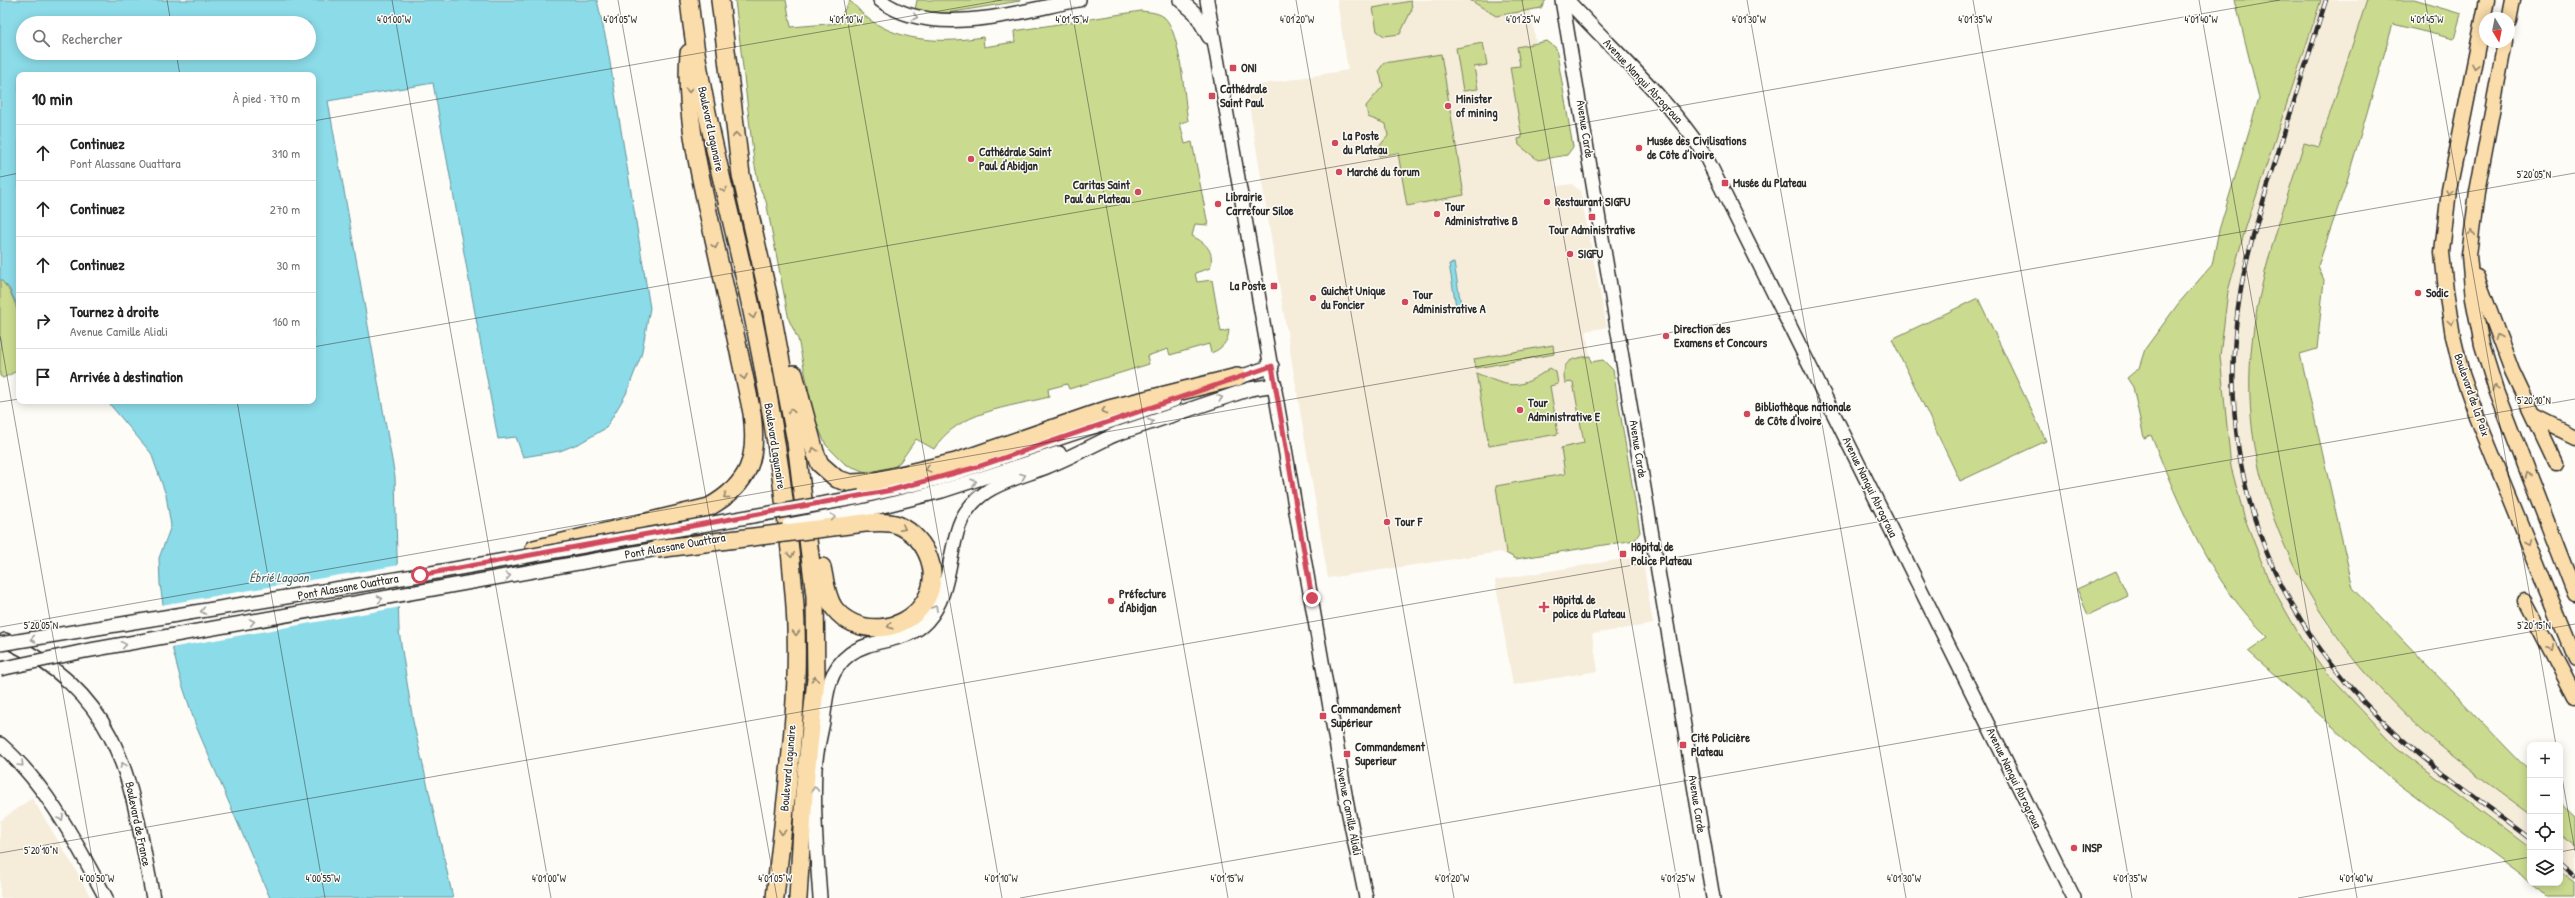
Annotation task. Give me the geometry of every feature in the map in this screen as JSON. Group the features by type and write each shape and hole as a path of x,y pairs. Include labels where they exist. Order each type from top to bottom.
{"highway":[{"name":"Boulevard Lagunaire","path":"689,0 707,119 756,332 787,522 794,594 796,683 775,898"},
{"name":"Boulevard Lagunaire","path":"720,0 741,175 771,308 806,504 815,596 816,679 804,794 798,898"},
{"path":"448,570 709,507 730,493 747,472 752,462 755,445 752,413 704,196 693,130 688,70 692,23"},
{"path":"771,308 790,361 817,458 826,472 837,479 851,482 912,473 956,462 1109,410 1237,378"},
{"path":"657,549 864,517 896,525 911,532 925,547 932,572 929,591 924,604 912,617 883,628 856,624 835,608 825,585 817,543 806,504"},
{"path":"813,718 815,767"}],"main road":[{"path":"880,0 903,14 939,22 1036,4 1079,0"},
{"path":"1180,0 1202,22 1218,57"},
{"name":"Avenue Camille Aliali","path":"1207,0 1364,895"},
{"name":"Avenue Carde","path":"1562,0 1713,898"},
{"name":"Avenue Nangui Abrogroua","path":"1567,0 1663,100 1687,129 1705,155 2074,898"},
{"name":"Boulevard de la Paix","path":"2487,0 2449,190 2442,252 2453,336 2462,374 2476,417 2496,461 2575,658"},
{"path":"2511,12 2513,0"},
{"name":"Boulevard de la Paix","path":"2504,48 2477,192 2469,255 2473,299 2482,345 2496,390 2518,451 2575,595"},
{"path":"2469,255 2494,327 2512,371 2536,417 2555,462"},
{"name":"Pont Alassane Ouattara","path":"0,644 448,570 860,497 937,479 977,467 1272,366"},
{"path":"864,517 1250,389 1275,385"},
{"path":"2536,417 2575,437"},
{"path":"820,898 816,845 815,767 826,692 838,666 850,654 862,648 897,639 912,633 927,621 943,590 958,527 964,513 974,501 987,491 1057,463 1118,433"},
{"name":"Pont Alassane Ouattara","path":"85,650 657,549"},
{"path":"2525,601 2575,697"},
{"name":"Boulevard de France","path":"0,638 40,659 58,672 79,691 106,728 128,778 138,815 153,898"},
{"path":"0,663 85,650"},
{"path":"0,669 85,650"},
{"path":"0,744 22,764 40,786 106,898"}],"shaded area":[{"path":"1337,0 1546,0 1541,8 1531,10 1536,43 1547,41 1556,48 1573,147 1567,155 1552,158 1557,186 1572,184 1580,191 1607,327 1586,331 1591,362 1603,360 1613,370 1640,532 1635,540 1516,559 1500,552 1328,578 1246,87 1348,70"},
{"path":"2321,0 2367,0 2319,148 2304,144 2260,295 2251,354 2252,415 2259,466 2270,508 2327,625 2370,678 2416,725 2527,812 2527,846 2396,747 2325,671 2301,638 2269,581 2245,519 2231,467 2220,356 2228,291 2245,230"},
{"name":"Hôpital de police du Plateau","path":"1642,556 1653,624 1592,634 1598,671 1513,685 1495,580"},
{"path":"32,798 91,898 0,898 0,821"},
{"path":"2563,838 2575,847 2575,882 2563,873"}],"green space":[{"path":"735,0 786,0 791,27 840,23 841,15 850,1 870,20 883,28 897,33 910,37 939,40 983,37 984,47 1015,42 1014,31 1141,11 1156,13 1164,17 1170,25 1178,50 1188,121 1180,123 1185,144 1192,142 1208,225 1195,224 1192,236 1208,248 1211,257 1210,268 1195,273 1197,282 1212,280 1221,332 1229,330 1224,344 1211,353 1209,344 1170,355 1168,349 1147,356 1149,364 1069,389 1067,384 1048,389 1049,397 986,412 970,418 956,426 944,436 934,449 916,439 900,462 893,468 868,473 845,464 826,445 815,420 798,339 789,320 766,201 759,186 754,161"},
{"path":"917,0 1020,1 947,13 915,10"},
{"path":"1470,0 1546,0 1541,8 1496,16"},
{"path":"2235,0 2321,0 2245,230 2228,291 2220,356 2231,467 2245,519 2269,581 2301,638 2325,671 2396,747 2527,846 2527,881 2388,776 2248,651 2268,637 2248,616 2214,569 2186,517 2151,435 2144,438 2133,387 2127,378 2139,368 2145,349 2178,304 2212,265 2219,230 2259,98"},
{"path":"2367,0 2414,0 2461,14 2454,39 2393,24 2346,184 2318,266 2324,280 2317,349 2300,354 2353,588 2527,769 2527,812 2457,759 2415,724 2378,686 2344,646 2315,603 2290,557 2270,509 2257,459 2250,407 2251,353 2254,326 2272,247 2304,143 2319,147"},
{"path":"1411,1 1412,9 1400,34 1384,36 1377,31 1373,8"},
{"path":"1547,41 1556,48 1573,147 1567,155 1538,160 1519,145 1518,139 1522,138 1510,67 1520,66 1517,47"},
{"path":"1483,43 1487,65 1474,67 1478,89 1463,91 1456,48"},
{"path":"1441,54 1464,195 1407,206 1398,153 1379,156 1377,149 1388,136 1386,124 1368,117 1366,106 1383,86 1379,70 1384,63"},
{"path":"0,279 14,299 16,306 16,372 3,378 0,376"},
{"path":"1978,298 2046,441 1960,481 1892,339"},
{"path":"1553,345 1554,354 1476,368 1474,359"},
{"path":"1590,356 1591,362 1603,360 1613,370 1640,532 1635,540 1516,559 1506,553 1496,486 1565,474 1561,448 1584,443 1573,382 1565,383 1564,370 1568,362 1577,358"},
{"path":"1550,368 1556,372 1558,384 1550,386 1558,434 1489,446 1476,373 1498,382 1514,385 1530,381"},
{"path":"2116,571 2128,596 2088,615 2077,589"},
{"path":"2563,805 2575,816 2575,847 2563,838"},
{"path":"2563,873 2575,882 2575,898 2545,898 2532,886 2563,886"}],"water":[{"name":"Ébrié Lagoon","path":"0,0 597,0 607,44 650,308 641,356 626,394 606,428 580,443 560,451 523,457 516,437 498,439 433,83 328,101 395,477 399,631 413,721 453,898 270,898 196,726 181,681 166,624 160,584 159,558 171,526 166,495 151,453 110,404 316,404 316,72 16,72 16,303 9,288 0,279"},
{"path":"1454,263 1461,305 1456,306 1449,264"}],"pier":[{"path":"400,565 401,607 170,648 161,605"}],"railway":[{"path":"2326,0 2260,211 2243,275 2234,352 2235,414 2243,474 2259,532 2282,586 2313,639 2351,688 2396,734 2412,748 2445,775 2527,836"},
{"path":"2563,865 2575,875"}],"place":[{"name":"ONI","path":"1233,68"},
{"name":"Cathédrale Saint Paul","path":"1212,96"},
{"name":"Minister of mining","path":"1448,106"},
{"name":"La Poste du Plateau","path":"1335,143"},
{"name":"Musée des Civilisations de Côte d’Ivoire","path":"1639,148"},
{"name":"Cathédrale Saint Paul d'Abidjan","path":"971,159"},
{"name":"Marché du forum","path":"1339,172"},
{"name":"Musée du Plateau","path":"1725,183"},
{"name":"Caritas Saint Paul du Plateau","path":"1138,192"},
{"name":"Restaurant SIGFU","path":"1547,202"},
{"name":"Librairie Carrefour Siloe","path":"1218,204"},
{"name":"Tour Administrative B","path":"1437,214"},
{"name":"Tour Administrative","path":"1592,217"},
{"name":"SIGFU","path":"1570,254"},
{"name":"La Poste","path":"1274,286"},
{"name":"Sodic","path":"2418,293"},
{"name":"Guichet Unique du Foncier","path":"1313,298"},
{"name":"Tour Administrative A","path":"1405,302"},
{"name":"Direction des Examens et Concours","path":"1666,336"},
{"name":"Tour Administrative E","path":"1520,410"},
{"name":"Bibliothèque nationale de Côte d'Ivoire","path":"1747,414"},
{"name":"Tour F","path":"1387,522"},
{"name":"Hôpital de Police Plateau","path":"1623,554"},
{"name":"Préfecture d'Abidjan","path":"1111,601"},
{"name":"Hôpital de police du Plateau","path":"1544,607"},
{"name":"Commandement Supérieur","path":"1323,716"},
{"name":"Cité Policière Plateau","path":"1683,745"},
{"name":"Commandement Superieur","path":"1347,754"},
{"name":"INSP","path":"2074,848"}],"route":[{"path":"420,575 860,497 937,479 977,467 1272,366 1312,598"}]}
